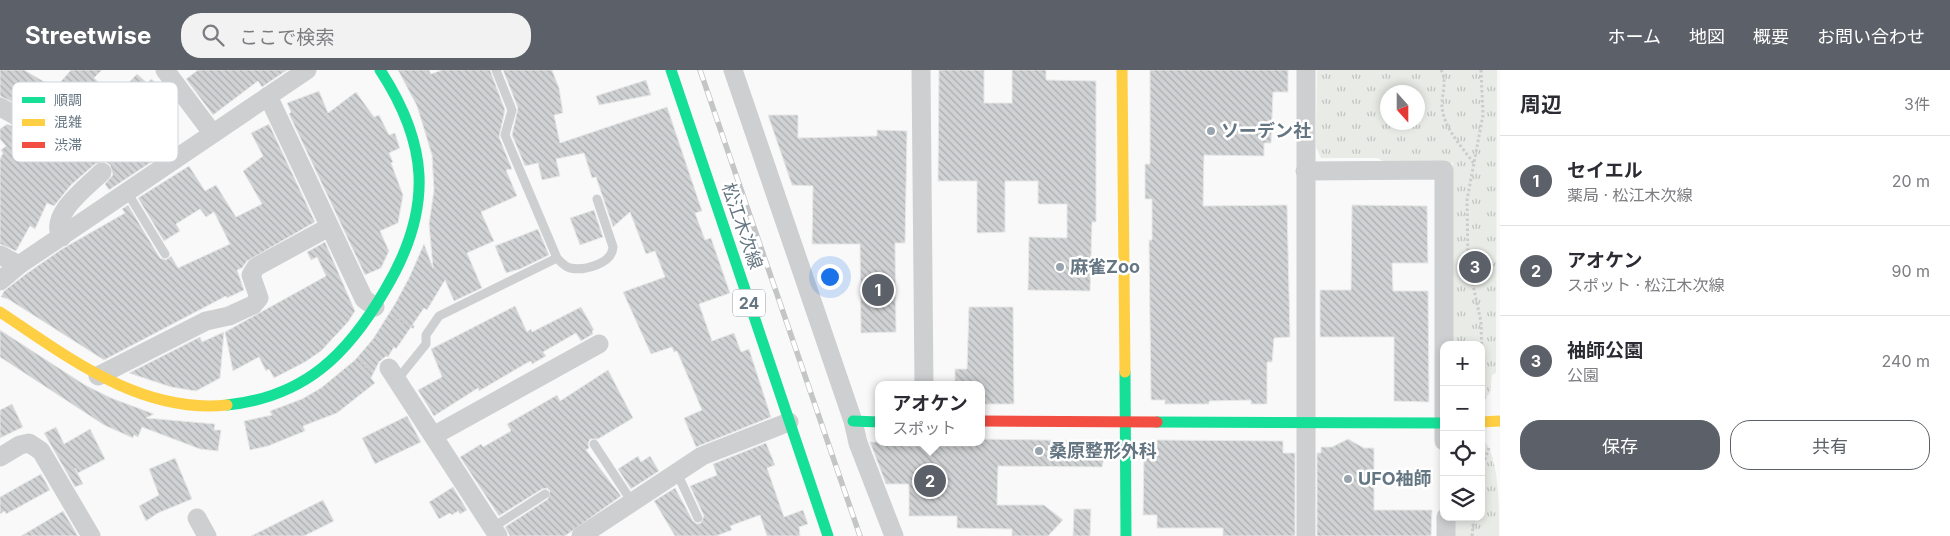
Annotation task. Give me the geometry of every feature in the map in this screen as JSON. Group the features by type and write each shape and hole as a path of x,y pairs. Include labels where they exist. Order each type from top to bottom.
{"street":[{"path":"165,70 174,82"},
{"path":"178,158 307,70"},
{"path":"0,312 98,376 155,400 194,406 220,406 265,397 302,383 322,370 346,349 376,307 403,260 414,224 419,189 412,135 398,100 382,70"},
{"name":"松江木次線","path":"671,70 828,536"},
{"path":"733,70 853,421 858,443 894,536"},
{"path":"921,70 924,381"},
{"path":"1122,70 1126,536"},
{"path":"1306,70 1306,536"},
{"path":"178,87 213,134"},
{"path":"268,96 364,299 376,307"},
{"path":"0,108 12,114"},
{"path":"0,281 19,265 171,162"},
{"path":"1305,171 1444,170 1444,386"},
{"path":"62,237 58,231 58,226 68,204 102,172"},
{"path":"98,376 206,321 228,316 253,305 259,298 251,275 256,266 329,228"},
{"path":"0,255 19,265"},
{"path":"434,436 599,344"},
{"path":"393,374 495,532"},
{"path":"853,421 875,422"},
{"path":"985,421 1440,423"},
{"path":"1485,422 1500,421"},
{"path":"581,536 702,456 789,422"},
{"path":"0,457 20,445 29,444 41,451 91,536"},
{"path":"197,518 207,536"},
{"path":"1446,521 1446,536"}],"lane":[{"path":"496,70 512,110 505,135 558,258 565,266 575,268 602,262 612,254 613,247 597,199"},
{"path":"127,192 165,254"},
{"path":"393,374 426,344 426,335 440,316 558,258"},
{"path":"594,444 632,502"},
{"path":"677,473 698,518"},
{"path":"495,532 545,494"}],"path":[{"path":"1441,70 1444,76 1442,111 1451,133 1475,166"},
{"path":"1481,70 1483,115 1475,166 1467,200 1468,262 1481,322 1483,396 1486,400"},
{"path":"376,307 426,335"},
{"path":"346,349 374,374 393,374"},
{"path":"1485,458 1489,448"},
{"path":"1472,536 1474,521"}],"green space":[{"path":"1317,70 1497,70 1496,373 1492,375 1490,393 1485,398 1485,341 1453,341 1453,163 1386,163 1378,158 1321,158 1316,147"},
{"path":"1485,443 1492,456 1495,469 1499,536 1452,536 1451,521 1485,521"}],"building":[{"path":"0,70 24,70 45,82 12,82 12,102 0,96"},
{"path":"71,70 102,70 94,78 98,82 60,82"},
{"path":"198,70 287,70 262,87 258,81 213,115 186,79"},
{"path":"398,70 429,70 431,74 442,70 490,70 505,110 499,137 512,169 506,170 517,196 481,212 494,241 467,253 482,288 454,301 445,280 427,310 424,308 396,349 394,347 388,357 386,356 379,362 371,378 375,383 337,413 303,426 305,431 268,446 250,450 244,421 272,415 270,411 302,399 321,388 355,360 373,339 395,304 424,244 433,268 429,224 434,190 432,155 417,106"},
{"path":"503,70 552,70 559,88 563,113 554,115 560,143 667,107 702,211 695,213 705,240 711,238 730,293 699,304 712,341 734,333 741,352 749,349 771,417 696,447 684,418 702,410 677,351 674,352 672,347 651,354 623,292 665,277 655,251 646,254 630,212 613,227 596,177 592,178 584,153 556,159 560,176 542,180 538,163 525,166 512,135 518,108"},
{"path":"939,70 984,70 984,103 1012,103 1012,70 1046,70 1046,80 1096,81 1096,222 1092,222 1090,291 1028,290 1029,237 1067,238 1067,204 1038,204 1038,181 1005,181 1005,232 977,233 977,181 938,181"},
{"path":"1150,70 1288,70 1288,92 1273,92 1271,143 1264,143 1264,156 1204,155 1203,206 1287,205 1290,337 1274,338 1272,362 1267,362 1267,404 1251,404 1251,400 1209,401 1209,404 1165,404 1165,400 1151,400 1149,240 1152,240 1152,199 1145,199 1145,164 1150,164"},
{"path":"137,74 146,82 129,82"},
{"path":"646,80 651,95 599,105 596,96"},
{"path":"319,91 328,113 356,92 374,117 379,115 389,135 395,133 400,148 389,153 403,195 398,223 380,231 389,251 381,268 365,275 289,114 291,112 287,103"},
{"path":"768,115 798,115 798,138 877,136 877,130 907,131 905,243 895,243 896,332 861,333 860,244 812,244 813,186 792,185"},
{"path":"7,124 12,126 12,162 102,162 95,164 71,185 54,206 47,203 35,229 30,226 16,251 0,244 0,159 3,153 1,150 6,146 0,139 0,129"},
{"path":"269,124 315,222 247,261 242,268 237,270 244,290 227,298 226,296 104,360 8,299 1,297 4,291 62,249 125,213 122,209 128,205 160,258 166,260 171,256 178,268 230,244 214,212 206,217 200,209 176,224 180,231 164,241 138,198 189,166 205,191 216,185 236,217 262,204 243,171 263,156 251,133"},
{"path":"106,162 151,162 109,190 105,184 113,175 110,165"},
{"path":"1352,205 1427,206 1428,263 1392,263 1393,291 1428,291 1429,402 1394,401 1394,337 1320,337 1320,290 1351,290"},
{"path":"594,210 603,237 580,245 570,218"},
{"path":"538,229 549,255 520,269 506,273 495,246"},
{"path":"325,242 355,311 348,322 321,351 305,362 274,378 269,369 266,371 259,357 233,371 225,332 326,276 317,257 311,260 307,252"},
{"path":"515,306 527,332 531,329 532,332 581,307 594,330 592,331 593,334 581,341 576,333 543,352 546,356 532,364 531,361 525,364 479,391 478,388 434,416 418,390 442,377 431,349"},
{"path":"969,307 1013,307 1014,404 985,404 985,381 955,381 955,369 967,369"},
{"path":"0,330 85,385 111,398 154,414 146,418 215,424 214,430 221,430 218,451 200,449 142,427 138,437 134,435 133,438 104,425 0,357"},
{"path":"224,332 220,378 196,391 171,387 129,373 200,337 202,342"},
{"path":"608,370 633,418 598,439 590,439 589,448 586,450 621,496 565,536 510,536 505,527 548,499 550,491 547,488 542,489 499,516 460,457 481,444 483,447 511,431 507,424 557,395 560,401"},
{"path":"12,404 23,427 0,438 0,410"},
{"path":"407,416 421,442 375,464 362,438"},
{"path":"56,427 64,444 90,429 105,459 78,473 75,468 83,484 75,487 44,433"},
{"path":"985,439 1103,441 1104,458 1102,467 998,466 997,505 1044,505 1063,520 1048,536 1012,536 1012,529 957,528 957,516 909,516 909,484 886,484 870,442 875,442 875,446 985,446"},
{"name":"UFO袖師","path":"1348,439 1364,448 1374,448 1374,510 1432,510 1431,536 1317,536 1317,453 1321,453 1321,447 1332,447"},
{"path":"1157,440 1283,441 1283,453 1295,453 1295,536 1223,536 1223,528 1157,528 1157,515 1143,515 1144,454 1157,454"},
{"path":"766,443 775,465 767,468 784,517 803,510 808,524 799,527 800,536 767,536 760,515 730,526 732,530 716,536 675,536 654,501 675,488 693,521 697,524 701,523 704,516 690,486 717,475 713,464"},
{"path":"638,456 641,462 650,456 659,471 631,489 618,469"},
{"path":"175,458 192,499 158,513 146,521 139,506 159,495 149,469"},
{"path":"41,474 50,490 6,514 5,511 0,514 0,497"},
{"path":"453,487 467,510 460,514 458,511 452,515 450,513 439,519 429,502"},
{"path":"323,500 334,521 304,536 251,536"},
{"path":"1074,509 1091,509 1090,536 1073,536"},
{"path":"63,511 78,536 21,536"}],"railway":[{"path":"700,70 860,536"}],"traffic: fast":[{"path":"227,405 279,393 302,382 321,368 356,334 385,290 406,249 415,221 419,191 418,161 407,120 380,70"},
{"path":"671,70 828,536"},
{"path":"1125,372 1126,536"},
{"path":"853,421 875,422"},
{"path":"1157,422 1440,423"}],"traffic: slow":[{"path":"1122,70 1125,372"},
{"path":"0,312 79,364 106,379 135,391 164,401 195,405 227,405"},
{"path":"1485,422 1500,421"}],"traffic: jam":[{"path":"985,421 1157,422"}],"place":[{"name":"ソーデン社","path":"1211,131"},
{"name":"麻雀Zoo","path":"1060,267"},
{"name":"袖師公園","path":"1475,267"},
{"name":"セイエル","path":"878,290"},
{"name":"桑原整形外科","path":"1039,451"},
{"name":"UFO袖師","path":"1348,479"},
{"name":"アオケン","path":"930,481"}]}
